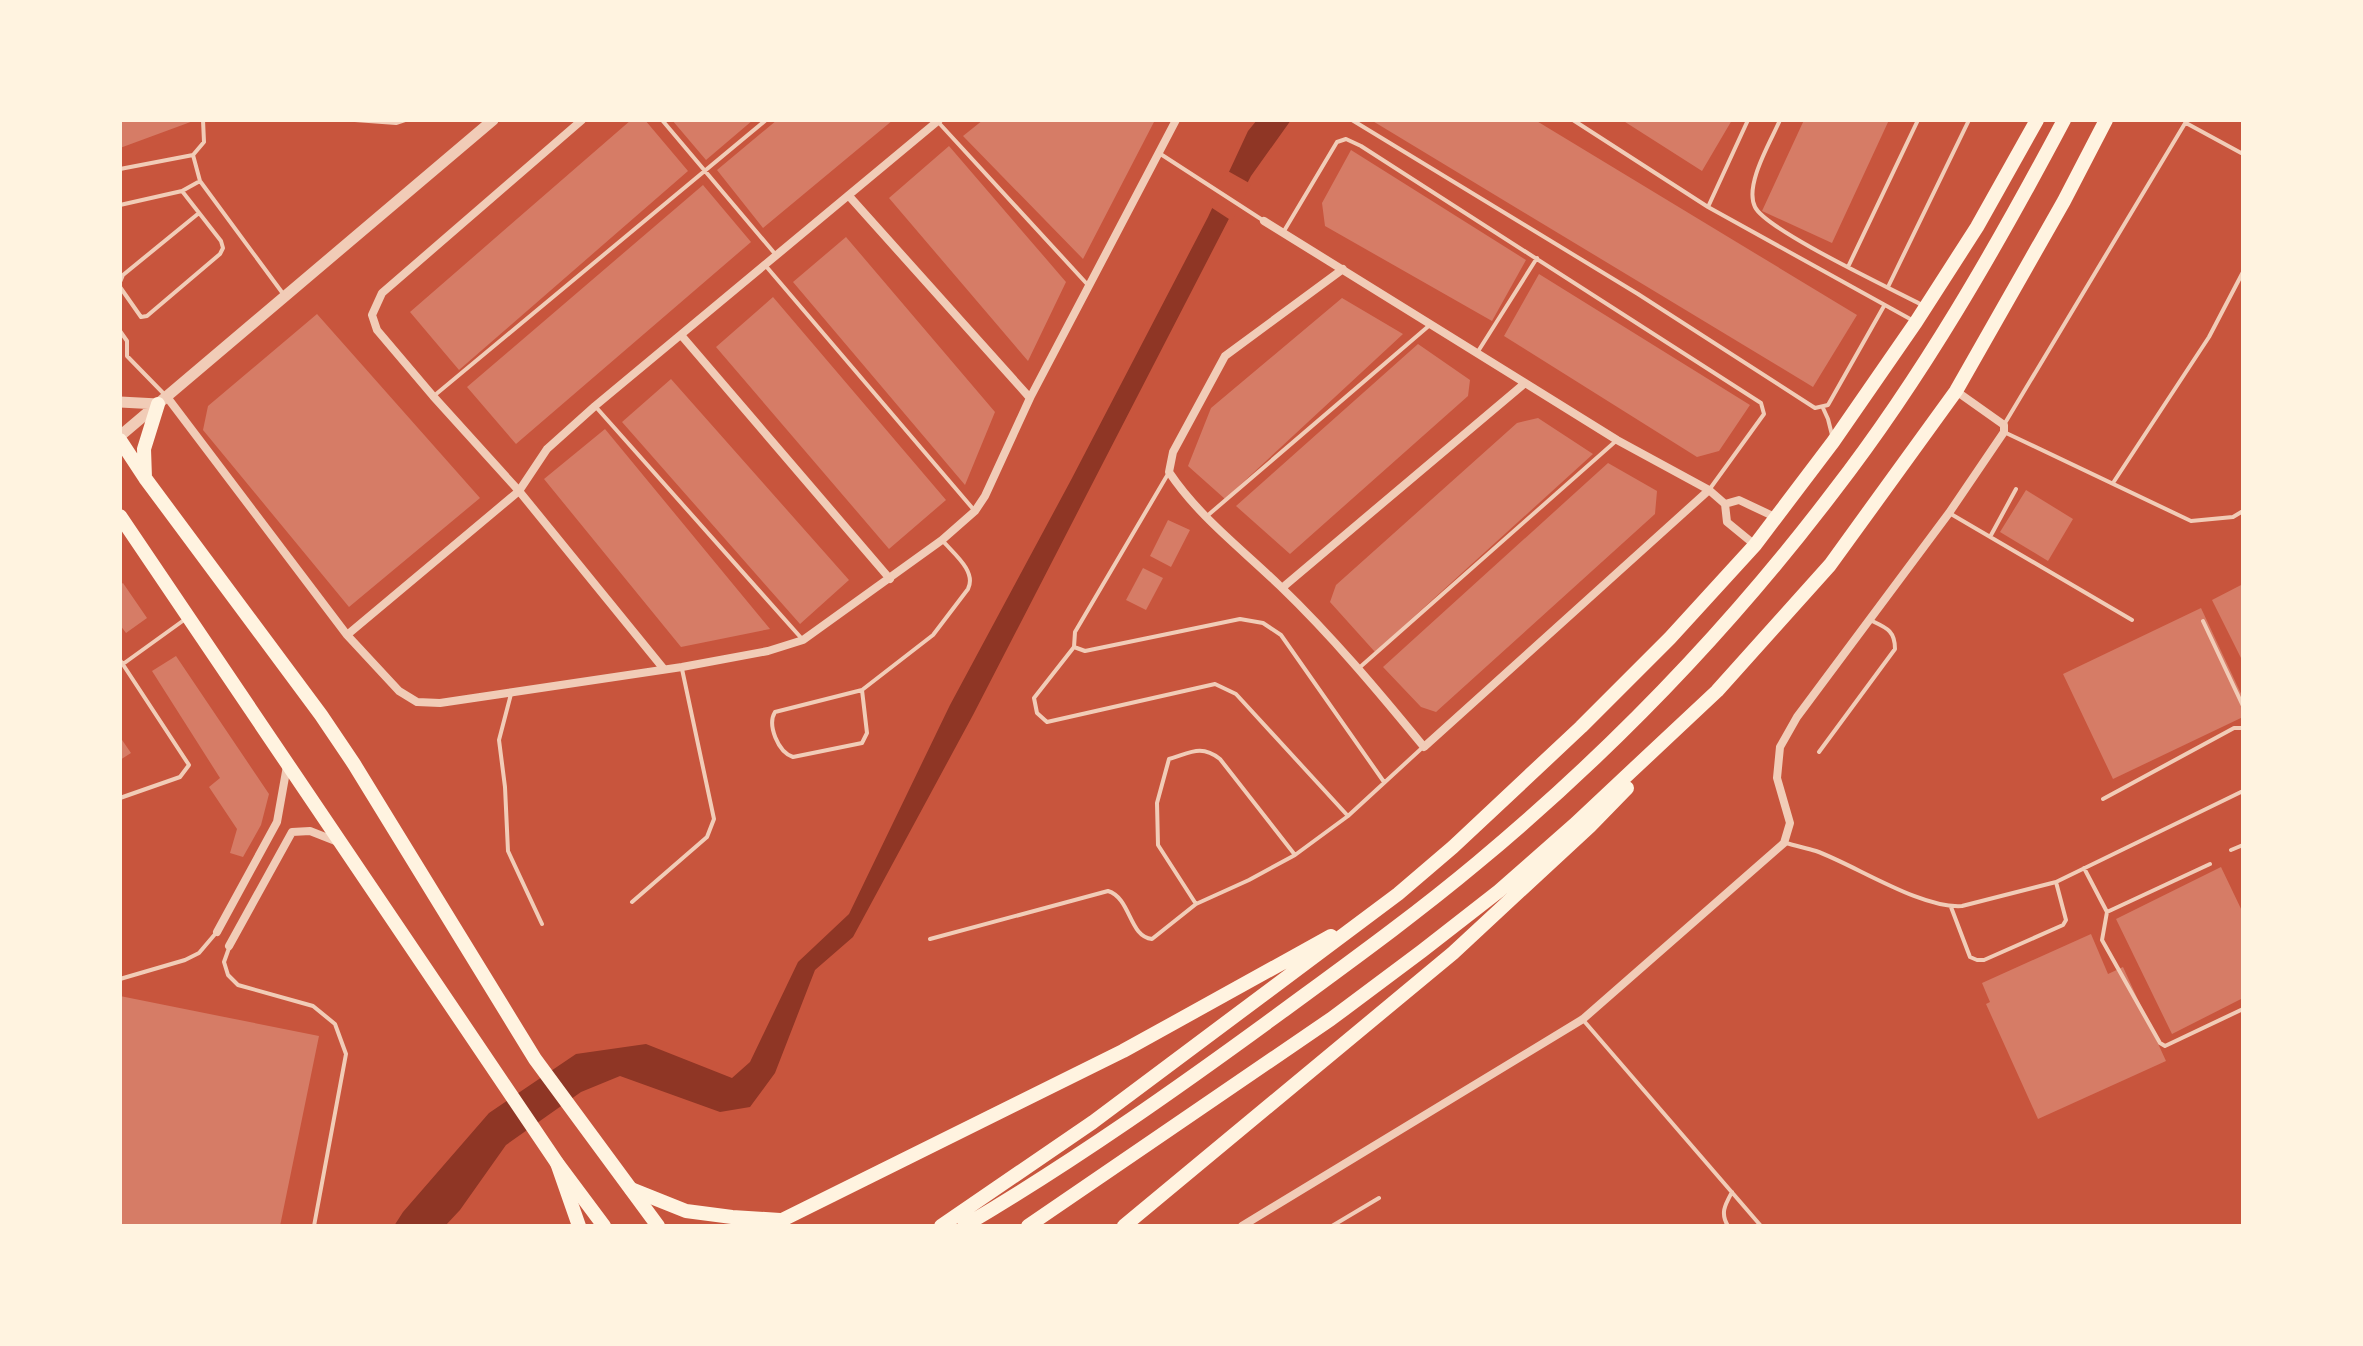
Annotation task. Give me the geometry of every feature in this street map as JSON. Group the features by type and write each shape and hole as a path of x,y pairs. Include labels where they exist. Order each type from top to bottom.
{"main road":[{"path":"941,1226 1160,1073 1342,938 1453,847 1662,647 1755,545 1833,442 1977,227 2037,120"},
{"path":"964,1226 1065,1165 1201,1072 1476,864 1600,754 1739,606 1853,466 1975,281 2064,120"},
{"path":"1124,1226 1453,953 1590,826 1830,565 1956,391 2064,201 2106,120"},
{"path":"145,478 144,449 162,401"},
{"path":"120,438 145,478 354,764 535,1059 658,1226"},
{"path":"120,516 557,1163 604,1226"},
{"path":"1028,1226 1308,1036 1422,951 1499,891 1574,825 1717,691"},
{"path":"631,1189 697,1213 775,1223 1123,1051 1241,987 1325,940 1453,847"},
{"path":"557,1163 579,1226"}],"street":[{"path":"120,438 493,120"},
{"path":"582,120 382,293 372,315 377,330 519,491 663,668"},
{"path":"347,635 519,491 547,449 595,406 938,120"},
{"path":"162,401 347,635 399,691 417,702 440,703 768,651 803,640 890,579 975,511 1088,285 1176,120"},
{"path":"1999,187 2030,120"},
{"path":"849,196 1030,398"},
{"path":"1264,221 1617,440 1709,490 1725,504 1727,522 1755,545"},
{"path":"1343,269 1225,356 1173,452 1169,472 1206,518 1282,588 1359,668 1424,747 1709,490"},
{"path":"681,335 890,579"},
{"path":"1282,588 1525,383"},
{"path":"1242,1226 1255,1222 1583,1019 1784,843 1790,823 1777,778 1780,747 1797,717 1949,513 2004,428 1956,391"},
{"path":"120,402 162,401"},
{"path":"1725,504 1739,500 1777,518"},
{"path":"217,932 277,822 287,766"},
{"path":"229,946 292,832 317,833 345,846"},
{"path":"234,900 250,908"}],"lane":[{"path":"120,169 193,155 204,142 203,120"},
{"path":"355,120 396,123 405,120"},
{"path":"662,120 776,255"},
{"path":"433,396 766,120"},
{"path":"938,120 1088,285"},
{"path":"1352,120 1638,294 1815,408 1823,408 1839,389 1884,306"},
{"path":"1573,120 1708,207 1916,322"},
{"path":"1708,207 1748,120"},
{"path":"1780,120 1753,181 1755,207 1769,222 1926,307"},
{"path":"1848,267 1918,120"},
{"path":"1888,287 1969,120"},
{"path":"2243,154 2186,121 2004,428 2191,521 2233,517 2243,511"},
{"path":"1283,233 1331,150 1337,142 1346,139 1761,403 1764,414 1709,490"},
{"path":"1159,153 1264,221"},
{"path":"193,155 200,181 285,297"},
{"path":"120,205 182,191 200,181"},
{"path":"182,191 221,241 223,248 220,254 147,316 141,317 120,285 123,275 199,213"},
{"path":"1477,353 1537,258"},
{"path":"765,265 975,511"},
{"path":"2113,483 2209,337 2243,272"},
{"path":"1206,518 1431,324"},
{"path":"120,331 127,341 127,356 162,401"},
{"path":"120,355 127,356"},
{"path":"595,406 803,640"},
{"path":"1823,408 1833,442"},
{"path":"1359,668 1617,440"},
{"path":"1169,472 1075,632 1074,647 1034,698 1037,713 1047,722 1215,684 1236,694 1348,816"},
{"path":"1990,537 2016,489"},
{"path":"1949,513 2132,620"},
{"path":"862,690 867,733 862,743 793,757 782,750 772,724 775,712 862,690 933,635 971,582 969,572 942,540"},
{"path":"120,798 180,777 189,765 121,662 189,617"},
{"path":"1074,647 1085,651 1240,619 1263,623 1281,635 1384,782"},
{"path":"1819,752 1895,649 1895,638 1890,630 1869,620"},
{"path":"2203,621 2243,706"},
{"path":"632,902 707,837 714,819 682,667"},
{"path":"512,691 499,740 508,851 542,924"},
{"path":"2103,799 2234,728 2243,728"},
{"path":"930,939 1108,891 1120,898 1140,934 1152,939 1196,904 1295,855 1348,816 1424,747"},
{"path":"1196,904 1158,845 1157,803 1169,759 1199,750 1210,751 1220,759 1295,855"},
{"path":"1784,843 1817,851 1879,881 1951,907 2056,882 2243,791"},
{"path":"2231,850 2243,845"},
{"path":"2107,912 2210,864"},
{"path":"2084,868 2107,912 2102,940 2160,1043 2165,1046 2243,1009"},
{"path":"1951,907 1970,957 1984,960 2063,925 2066,920 2056,882"},
{"path":"120,979 185,960 199,953 217,932"},
{"path":"229,946 224,962 228,975 238,985 313,1006 335,1024 346,1054 314,1226"},
{"path":"1583,1019 1761,1226"},
{"path":"1728,1226 1723,1217 1732,1192"},
{"path":"1332,1226 1379,1198"}],"shaded area":[{"path":"1257,120 1291,120 1251,176 973,715 853,937 815,970 775,1073 750,1107 720,1112 620,1076 581,1092 506,1145 445,1226 394,1226 489,1113 576,1054 646,1044 732,1078 750,1062 798,962 849,914 950,705 1208,217 1248,131"}],"pier":[{"path":"1226,170 1251,184 1232,221 1209,206"}],"building":[{"path":"120,120 196,120 120,148"},
{"path":"631,120 645,120 688,171 459,370 410,312"},
{"path":"672,120 753,120 706,160"},
{"path":"777,120 893,120 763,228 717,170"},
{"path":"983,120 1155,120 1083,259 963,136"},
{"path":"1371,120 1535,120 1857,315 1813,387"},
{"path":"1622,120 1732,120 1702,171"},
{"path":"1804,120 1889,120 1832,243 1762,211"},
{"path":"949,146 1066,282 1028,361 889,198"},
{"path":"1351,150 1526,260 1492,321 1325,226 1322,203"},
{"path":"703,185 751,242 516,444 467,387"},
{"path":"846,237 995,412 965,485 793,282"},
{"path":"1539,274 1750,405 1719,451 1697,457 1504,336"},
{"path":"773,297 946,500 889,549 716,347"},
{"path":"1342,298 1403,334 1225,499 1188,466 1211,408"},
{"path":"317,314 480,498 349,607 203,430 208,406"},
{"path":"1418,344 1470,380 1468,396 1290,554 1236,506"},
{"path":"671,379 849,580 800,624 622,422"},
{"path":"1538,418 1593,454 1375,652 1330,602 1336,585 1517,423"},
{"path":"605,429 770,629 681,647 544,479"},
{"path":"1608,463 1657,491 1655,514 1436,712 1421,707 1383,667"},
{"path":"2026,490 2073,519 2048,561 2000,532"},
{"path":"1168,520 1190,530 1171,567 1150,556"},
{"path":"1143,568 1163,578 1146,610 1126,600"},
{"path":"123,583 147,618 126,633 120,625 120,585"},
{"path":"2243,584 2243,662 2212,600"},
{"path":"2201,608 2243,698 2243,717 2113,779 2063,674"},
{"path":"176,656 269,794 261,825 243,857 230,853 237,829 209,787 220,778 152,671"},
{"path":"120,737 131,753 120,760"},
{"path":"2221,867 2243,913 2243,998 2172,1034 2116,919"},
{"path":"2091,934 2108,974 2123,967 2166,1061 2038,1119 1986,1004 1990,1002 1982,983"},
{"path":"120,996 319,1036 280,1226 120,1226"}]}
